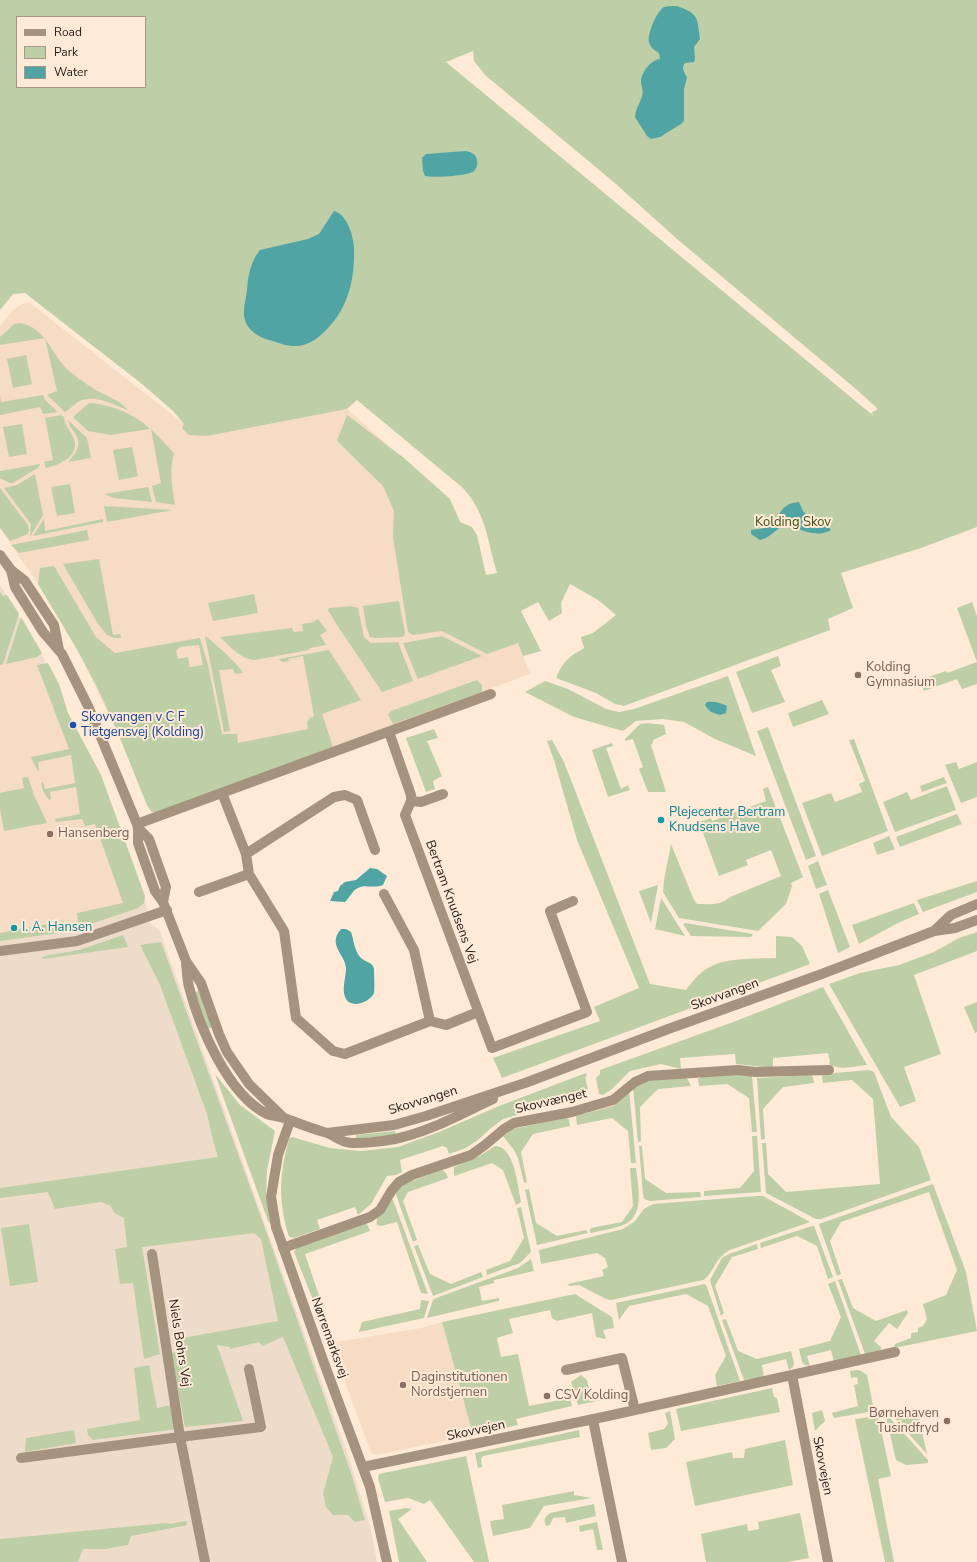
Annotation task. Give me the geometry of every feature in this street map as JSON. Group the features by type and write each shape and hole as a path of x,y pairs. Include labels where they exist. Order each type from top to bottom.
{"street":[{"name":"Skovvangen","path":"0,555 11,570 25,581 54,626 59,650 88,706 138,826 138,843 155,891 165,906 186,961 201,983 227,1052 249,1084 287,1119 327,1133 394,1125 525,1083 671,1028 826,973 934,931 954,928 977,920"},
{"path":"138,826 222,793 491,694"},
{"name":"Bertram Knudsens Vej","path":"389,732 411,795 411,801 405,815 492,1048 587,1012 550,911 574,901"},
{"path":"222,793 246,854 249,874 284,931 296,1018 333,1051 345,1054 430,1021 446,1025 478,1012"},
{"path":"411,801 421,802 443,794"},
{"path":"246,854 334,797 346,795 357,800 375,850"},
{"path":"199,892 249,874"},
{"path":"384,894 414,950 430,1021"},
{"name":"Skovvangen","path":"934,931 951,915 977,904"},
{"path":"0,952 77,940 165,906"},
{"name":"Skovvænget","path":"283,1248 370,1217 380,1210 392,1190 399,1182 412,1175 471,1155 504,1129 514,1124 572,1112 613,1100 642,1078 738,1070 755,1072 829,1070"},
{"name":"Nørremarksvej","path":"287,1119 278,1155 271,1197 276,1227 324,1363 363,1467 377,1511 387,1562"},
{"name":"Niels Bohrs Vej","path":"152,1254 180,1437 205,1562"},
{"name":"Skovvejen","path":"363,1467 593,1420 895,1352"},
{"path":"566,1370 622,1358 636,1410"},
{"path":"21,1458 261,1427 249,1369"},
{"name":"Skovvejen","path":"792,1375 828,1562"},
{"path":"593,1420 622,1562"}],"shaded area":[{"name":"Hansenberg","path":"30,303 184,424 182,428 207,436 347,409 446,497 454,508 518,643 530,674 158,812 152,812 149,810 121,739 76,647 38,584 0,528 0,326 13,310 22,304"},
{"path":"0,585 44,659 145,898 150,924 159,929 349,1458 371,1529 377,1562 0,1562"},
{"name":"Hansenberg","path":"36,657 73,755 128,912 79,928 0,941 0,663 1,665"},
{"name":"Daginstitutionen Nordstjernen","path":"442,1322 473,1435 376,1455 371,1453 331,1343 421,1328"}],"green space":[{"name":"Kolding Skov","path":"0,0 977,0 977,527 921,548 841,573 853,608 828,619 830,630 624,706 615,704 596,693 556,678 561,667 567,660 584,648 581,637 593,633 616,615 598,600 570,584 561,603 562,613 549,621 538,602 521,611 541,651 523,656 518,643 487,654 442,631 413,635 408,632 393,537 394,511 383,486 337,441 347,415 404,458 450,499 460,522 472,527 477,535 486,575 497,573 482,518 471,498 463,488 357,400 347,409 207,436 189,435 182,428 184,424 173,411 142,384 25,293 13,294 0,310","holes":["473,51 474,61 485,75 616,184 677,239 857,390 878,409 871,413 876,418 446,62"]},
{"path":"20,323 36,330 44,338 0,345 0,337 14,324"},
{"path":"45,340 69,371 94,389 121,403 128,410 97,399 90,399 78,402 65,412 47,395 57,391"},
{"path":"26,355 32,384 13,388 7,359"},
{"path":"43,395 45,400 58,412 43,414 40,407 0,415 0,396 1,402"},
{"path":"89,403 105,405 130,414 150,429 110,435 88,431 73,417"},
{"path":"61,415 64,417 65,423 73,437 75,449 63,462 46,468 44,462 53,460 45,418"},
{"path":"68,420 87,438 91,458 68,462 78,448 78,440"},
{"path":"22,424 27,454 9,457 3,427"},
{"path":"151,429 174,453 171,472 175,505 156,502 152,486 161,483"},
{"path":"132,447 138,476 119,480 113,450"},
{"path":"40,464 39,467 13,483 9,483 0,478 0,471"},
{"path":"35,474 43,515 30,537 31,524 4,488 17,485"},
{"path":"70,484 75,513 57,516 51,487"},
{"path":"148,487 152,502 114,498 105,494"},
{"path":"0,488 28,525 29,530 28,534 10,541 0,528"},
{"path":"104,506 173,510 107,522"},
{"path":"44,519 45,531 103,519 103,522 33,536"},
{"path":"87,530 89,540 19,553 11,545"},
{"path":"99,559 113,635 120,634 121,638 114,638 107,635 98,624 63,564"},
{"path":"54,566 96,637 115,653 200,638 208,665 222,734 237,734 238,743 308,729 307,722 314,716 303,656 288,659 289,661 282,662 279,659 329,650 361,700 322,714 333,747 158,812 152,812 147,805 117,731 97,687 38,584 40,568","holes":["199,645 203,665 190,667 188,657 178,659 176,651 180,647"]},
{"path":"0,592 3,596 7,595 19,614 3,664 0,665"},
{"path":"254,594 258,613 213,621 208,603"},
{"path":"399,601 405,633 403,637 370,637 366,626 363,606"},
{"path":"972,602 977,616 977,662 957,608"},
{"path":"351,606 358,608 364,637 371,643 398,642 413,681 382,692 328,610 329,608"},
{"path":"21,617 42,653 37,657 6,664"},
{"path":"318,619 327,631 320,635 326,645 310,648 309,650 255,660 240,655 220,637 292,628 294,632 303,631 302,624 313,622"},
{"path":"205,636 226,654 243,673 235,674 233,669 219,670 230,731 224,732"},
{"path":"442,636 482,656 418,679 403,643"},
{"path":"778,656 781,666 771,670 785,702 752,713 736,672"},
{"path":"977,662 977,684 962,689 957,679 924,691 920,680 946,671 947,673"},
{"path":"48,663 59,684 68,713 101,775 145,896 144,903 138,908 79,928 77,913 123,903 95,824 85,826 82,819 56,822 55,819 80,814 76,787 50,792 51,799 49,800 43,791 41,783 43,782 45,789 75,783 71,755 38,762 38,771 31,757 69,749 37,665"},
{"path":"728,676 756,756 715,739 684,722 663,719 636,721 623,731 574,717 525,692 545,681 568,689 606,709 619,712 634,709"},
{"path":"477,680 482,685 482,692 393,724 388,715 391,711"},
{"path":"822,700 829,714 793,727 788,713"},
{"path":"648,723 664,725 666,734 653,740 651,745 666,792 648,792 639,769 643,767 633,739 625,741 625,739 640,724"},
{"path":"768,727 816,856 806,860 757,731"},
{"path":"434,729 438,738 427,741 442,776 433,781 435,789 426,792 406,738"},
{"path":"854,739 888,831 822,856 802,803 831,793 835,802 862,792 859,784 865,781 849,740"},
{"path":"552,740 564,762 650,984 686,990 706,969 722,962 740,959 776,958 776,936 792,937 802,946 810,964 502,1078 493,1058 600,1021 594,1007 639,988 577,840 547,741"},
{"path":"612,743 613,746 606,748 621,789 628,785 630,790 608,797 592,750"},
{"path":"956,762 959,769 977,762 977,797 961,803 945,765"},
{"path":"28,777 34,795 47,823 4,831 0,809 0,793 24,788 22,778"},
{"path":"944,777 947,783 922,792 920,786"},
{"path":"947,786 956,810 895,832 883,802 907,792 911,800"},
{"path":"768,787 803,877 791,883 792,886 786,904 758,931 679,918 663,892 671,844 697,904 714,904 723,902 730,897 781,876 771,850 746,860 748,865 719,876 699,822 711,818 712,821 766,801 763,789"},
{"path":"957,814 962,824 900,847 896,837"},
{"path":"889,836 895,849 877,855 873,843"},
{"path":"818,861 827,885 816,889 808,866"},
{"path":"977,881 977,892 923,912 917,900"},
{"path":"658,885 651,923 639,891"},
{"path":"828,890 850,947 838,953 819,894"},
{"path":"661,898 685,936 655,929"},
{"path":"914,903 919,914 900,922 859,944 852,925"},
{"path":"64,921 66,932 0,941 0,933"},
{"path":"685,923 753,934 751,937 691,936 683,924"},
{"path":"977,932 977,951 914,975 941,1054 904,1067 916,1101 900,1107 829,984 860,973 899,965 934,952 959,938"},
{"path":"123,935 128,947 42,959 44,956 79,950"},
{"path":"161,942 266,1231 352,1476 365,1520 355,1522 348,1515 333,1515 326,1507 323,1494 333,1457 283,1337 262,1346 259,1342 230,1349 230,1347 217,1345 243,1421 185,1427 171,1353 176,1352 176,1339 278,1321 261,1239 254,1233 142,1247 160,1354 144,1359 133,1283 120,1284 115,1249 127,1247 124,1218 114,1213 111,1206 101,1202 55,1209 48,1192 0,1198 0,1188 218,1157 207,1114 160,985 140,945"},
{"path":"823,987 867,1065 847,1068 833,1066 829,1064 830,1061 828,1053 773,1058 773,1068 736,1064 735,1054 680,1058 681,1069 661,1064 630,1071 612,1089 603,1095 599,1094 596,1078 600,1074 600,1070 736,1021"},
{"path":"198,991 203,999 213,1027 207,1029 194,993"},
{"path":"977,1002 977,1032 975,1033 964,1007"},
{"path":"869,1070 874,1072 891,1117 919,1147 931,1180 821,1219 816,1219 766,1193 762,1143 766,1143 768,1174 786,1192 880,1184 873,1099 852,1080 823,1083 822,1076 823,1074"},
{"path":"586,1073 587,1076 585,1077 588,1089 546,1099 547,1106 503,1119 466,1148 449,1154 447,1148 443,1146 400,1160 402,1172 396,1175 387,1176 371,1204 358,1215 355,1207 317,1220 320,1229 294,1238 289,1237 285,1224 281,1188 283,1165 289,1139 292,1137 330,1148 361,1151 398,1147"},
{"path":"734,1073 752,1076 757,1132 752,1132 749,1098 727,1084 699,1086 698,1079 701,1077"},
{"path":"215,1074 240,1105 275,1131 267,1170 266,1195 272,1225 268,1221"},
{"path":"810,1075 813,1077 814,1083 783,1087 763,1109 765,1139 761,1140 757,1078"},
{"path":"687,1078 691,1086 658,1089 640,1107 641,1141 638,1142 633,1086 647,1081"},
{"path":"629,1090 636,1163 631,1163 628,1131 612,1118 577,1125 576,1116 613,1106"},
{"path":"565,1118 569,1119 570,1126 533,1134 521,1152 527,1182 524,1183 518,1158 514,1150 503,1136 513,1129"},
{"path":"395,1131 396,1135 356,1139 356,1135"},
{"path":"752,1136 757,1136 761,1192 704,1196 704,1191 740,1188 754,1171"},
{"path":"495,1146 502,1148 511,1160 517,1178 521,1202 516,1205 503,1170 492,1163 454,1176 454,1167 481,1155"},
{"path":"639,1146 642,1146 645,1179 666,1193 700,1192 701,1197 650,1201 644,1199"},
{"path":"630,1168 636,1168 639,1193 639,1201 634,1216 629,1222 621,1226 590,1233 591,1228 622,1222 633,1206"},
{"path":"442,1170 446,1173 448,1178 408,1192 403,1201 417,1240 413,1242 395,1192 401,1185"},
{"path":"933,1184 966,1272 977,1331 894,1348 895,1344 911,1338 911,1333 918,1332 918,1328 923,1326 927,1319 923,1304 946,1295 957,1270 929,1192 841,1222 830,1241 841,1274 837,1276 819,1224"},
{"path":"529,1189 536,1223 557,1236 586,1230 588,1233 537,1245 525,1190"},
{"path":"763,1196 810,1222 730,1250 717,1261 710,1274 703,1280 611,1300 606,1299 579,1285 569,1286 568,1284 604,1276 602,1270 608,1267 605,1258 597,1253 541,1264 539,1250 623,1229 635,1221 644,1209 653,1204"},
{"path":"391,1200 393,1200 428,1294 421,1293 397,1222 381,1226 377,1225 381,1211"},
{"path":"521,1207 531,1252 520,1263 487,1275 486,1270 510,1261 524,1238 517,1208"},
{"path":"366,1222 370,1231 305,1254 330,1328 325,1330 294,1252 298,1246"},
{"path":"29,1224 38,1282 10,1286 1,1228"},
{"path":"814,1226 833,1277 828,1279 817,1246 797,1236 761,1248 760,1243"},
{"path":"757,1244 758,1249 732,1257 715,1286 724,1313 721,1316 710,1280 722,1258"},
{"path":"418,1245 430,1274 451,1284 481,1272 483,1277 433,1296 414,1246"},
{"path":"531,1259 534,1271 494,1280 494,1283 479,1287 482,1301 499,1298 499,1301 427,1318 433,1300 436,1298 518,1268"},
{"path":"842,1279 853,1308 876,1321 907,1310 908,1313 897,1329 889,1323 874,1341 882,1348 880,1350 865,1354 838,1280"},
{"path":"835,1281 861,1355 834,1362 831,1350 807,1356 810,1366 805,1365 802,1362 799,1349 830,1341 841,1317 828,1284"},
{"path":"705,1284 740,1381 717,1386 715,1375 726,1356 708,1306 686,1294 629,1306 619,1320 616,1303"},
{"path":"575,1294 612,1317 614,1328 603,1330 606,1339 596,1337 592,1313 557,1321 552,1318 550,1310 509,1319 513,1333 497,1338 501,1357 518,1354 529,1406 570,1398 572,1406 516,1419 518,1425 473,1435 442,1322"},
{"path":"421,1300 429,1301 424,1318 359,1332 362,1322 420,1309"},
{"path":"726,1319 738,1351 757,1359 791,1351 794,1363 793,1367 789,1370 786,1359 762,1365 764,1377 744,1380 722,1320"},
{"path":"149,1365 157,1408 172,1405 177,1429 93,1440 88,1435 87,1429 140,1420 134,1368"},
{"path":"858,1370 867,1375 874,1411 834,1418 832,1413 858,1406 854,1385 858,1384 857,1377 851,1378 850,1371"},
{"path":"581,1375 587,1380 589,1388 583,1389 584,1395 613,1389 615,1397 578,1405 571,1382"},
{"path":"772,1388 774,1397 777,1398 780,1412 681,1431 676,1409"},
{"path":"914,1408 917,1410 920,1424 918,1425 919,1432 922,1432 927,1454 890,1413"},
{"path":"822,1410 825,1421 815,1431 812,1413"},
{"path":"670,1411 675,1439 666,1448 651,1450 648,1433 664,1429 668,1424 665,1413"},
{"path":"878,1416 891,1476 878,1479 894,1562 885,1562 855,1419"},
{"path":"886,1417 889,1417 928,1460 928,1463 906,1465 896,1460"},
{"path":"74,1430 76,1443 25,1452 26,1438"},
{"path":"579,1430 580,1437 483,1456 481,1459 482,1467 478,1468 475,1453"},
{"path":"785,1440 793,1485 695,1506 686,1462 732,1452 733,1458 744,1458 745,1449"},
{"path":"466,1456 489,1562 474,1562 430,1500 424,1504 408,1498 385,1502 378,1478 379,1474"},
{"path":"574,1491 574,1495 592,1498 544,1506 530,1528 493,1536 490,1521 504,1519 502,1505"},
{"path":"594,1504 596,1516 566,1523 565,1517 553,1518 550,1525 546,1526 545,1518 550,1513"},
{"path":"406,1508 412,1509 398,1519 427,1562 399,1562 389,1511"},
{"path":"800,1513 809,1558 787,1562 706,1562 701,1534 747,1524 748,1531 759,1529 758,1522"},
{"path":"186,1521 187,1525 131,1536 128,1545 105,1549 83,1549 78,1562 0,1562 0,1539 166,1523 170,1524"},
{"path":"597,1522 603,1550 597,1550 593,1529 580,1532 579,1526"}],"water":[{"path":"677,6 689,11 696,17 700,39 694,47 694,62 685,63 683,67 687,77 684,89 684,121 660,137 651,139 647,136 635,117 643,94 641,81 643,73 653,61 660,59 659,53 652,48 649,38 651,28 661,9 664,7"},
{"path":"466,151 476,156 476,168 471,173 435,177 425,176 422,158 426,154"},
{"path":"334,211 339,213 346,221 353,238 354,249 351,284 348,295 338,316 319,337 301,346 287,345 265,339 258,335 246,324 244,313 249,274 257,254 260,250 308,239 319,234"},
{"path":"799,502 803,511 809,517 815,522 828,526 831,530 820,534 808,532 786,524 768,537 760,540 751,534 751,530 765,528 772,524 787,506 792,503"},
{"path":"707,702 717,702 727,706 726,713 720,715 711,712 705,705"},
{"path":"370,868 377,869 387,876 383,885 359,887 345,902 330,901 334,892 338,891 340,886 345,882 356,880"},
{"path":"341,929 346,929 351,932 359,955 369,962 374,969 374,993 369,999 361,1003 352,1004 346,999 344,988 346,968 336,945 337,935"}],"place":[{"name":"Kolding Gymnasium","path":"858,675"},
{"name":"Skovvangen v C F Tietgensvej (Kolding)","path":"73,725"},
{"name":"Plejecenter Bertram Knudsens Have","path":"661,820"},
{"name":"Hansenberg","path":"50,834"},
{"name":"I. A. Hansen","path":"14,928"},
{"name":"Daginstitutionen Nordstjernen","path":"403,1385"},
{"name":"CSV Kolding","path":"547,1396"},
{"name":"Børnehaven Tusindfryd","path":"947,1421"}]}
